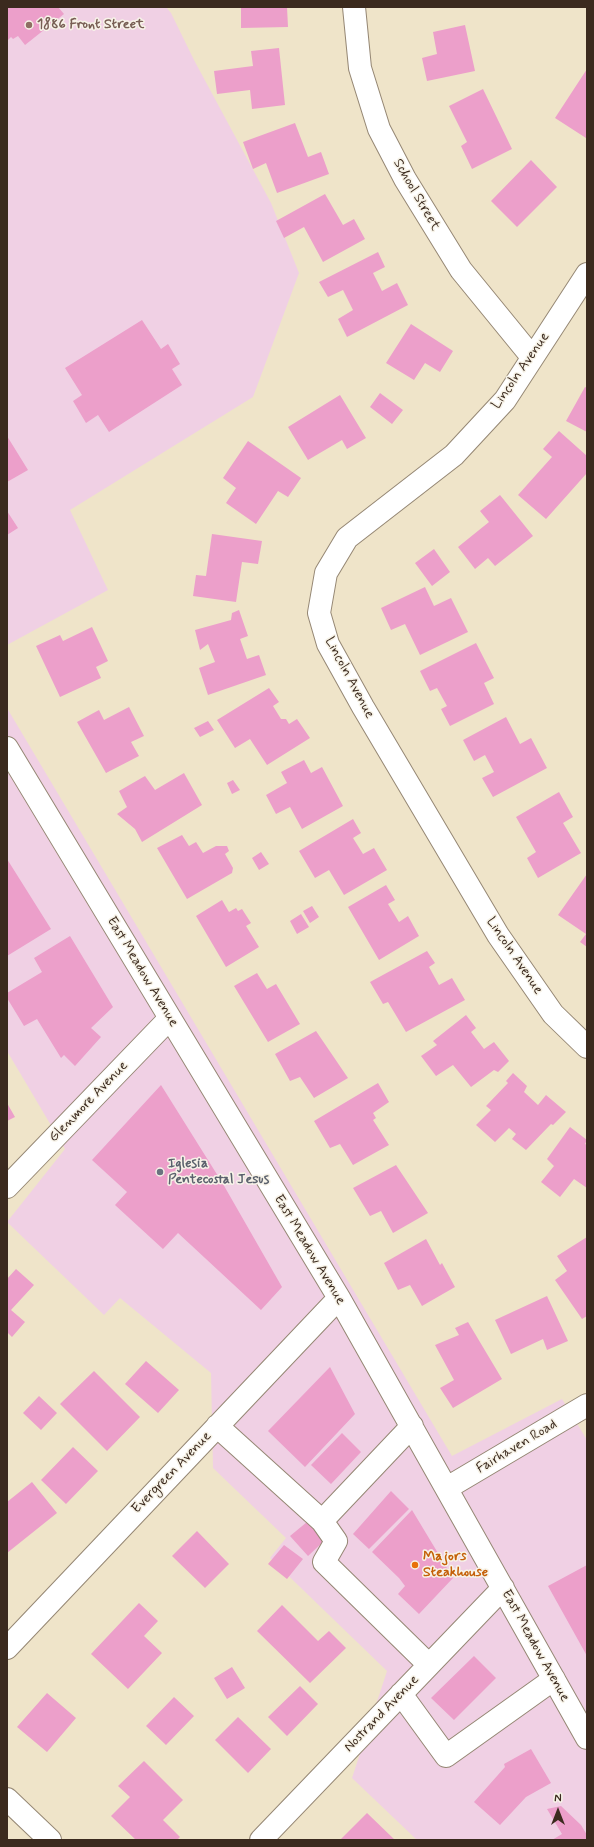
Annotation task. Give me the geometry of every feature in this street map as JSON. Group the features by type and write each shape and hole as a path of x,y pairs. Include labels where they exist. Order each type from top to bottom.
{"street":[{"name":"School Street","path":"354,7 360,68 379,128 405,179 461,270 532,357"},
{"name":"Lincoln Avenue","path":"587,274 505,400 454,455 348,538 326,573 319,613 328,644 363,707 498,935 553,1014 587,1047"},
{"name":"East Meadow Avenue","path":"7,748 339,1298 587,1738"},
{"name":"Glenmore Avenue","path":"7,1186 170,1018"},
{"name":"Evergreen Avenue","path":"7,1648 339,1298"},
{"name":"Fairhaven Road","path":"447,1488 587,1405"},
{"path":"217,1426 322,1521 336,1540 324,1562 429,1665"},
{"path":"322,1521 412,1426"},
{"name":"Nostrand Avenue","path":"261,1840 503,1588"},
{"path":"401,1694 446,1756 554,1679"},
{"path":"7,1799 50,1840"}],"shaded area":[{"path":"7,7 166,7 171,13 194,60 271,203 299,273 253,397 70,510 108,590 7,645"},
{"path":"7,708 452,1456 562,1399 587,1440 587,1840 417,1840 352,1778 387,1671 270,1558 286,1538 213,1468 211,1373 120,1298 104,1315 7,1222 65,1149 7,1051"}],"building":[{"name":"1886 Front Street","path":"7,7 58,7 64,14 25,45 18,36 13,39 11,37 7,41"},
{"path":"241,7 287,7 288,27 241,28"},
{"path":"465,25 475,71 427,81 422,58 437,54 433,32"},
{"path":"279,48 285,105 252,109 250,90 217,94 214,71 253,66 251,51"},
{"path":"587,69 587,136 586,138 555,118"},
{"path":"483,89 512,149 472,169 461,146 467,142 449,106"},
{"path":"295,123 308,157 321,152 329,174 277,193 266,163 253,169 243,142"},
{"path":"531,160 557,187 517,227 491,201"},
{"path":"325,194 343,225 354,219 365,239 323,262 304,227 284,238 276,221"},
{"path":"378,252 385,267 373,273 382,291 397,283 408,305 347,337 338,319 353,310 343,290 328,297 319,282"},
{"path":"142,320 161,349 168,344 180,364 172,369 182,385 109,432 98,415 86,423 73,401 82,395 65,368"},
{"path":"411,324 453,351 440,372 425,363 414,380 386,363"},
{"path":"585,387 587,388 587,432 566,421"},
{"path":"380,393 403,410 392,424 370,407"},
{"path":"340,395 366,438 347,449 342,440 308,460 288,427"},
{"path":"559,431 587,456 587,473 546,519 518,495 552,457 543,449"},
{"path":"7,436 28,470 7,482"},
{"path":"248,441 301,478 288,497 278,491 256,524 226,503 236,488 223,478"},
{"path":"500,495 533,536 495,566 488,558 475,569 458,547 489,522 480,511"},
{"path":"7,511 18,528 7,535"},
{"path":"212,534 262,541 258,564 242,562 236,602 193,596 196,575 206,576"},
{"path":"434,549 450,572 432,586 415,563"},
{"path":"425,587 434,606 451,598 468,632 420,655 405,624 391,630 381,608"},
{"path":"239,610 248,636 240,639 247,659 259,655 266,675 208,695 199,668 215,662 208,644 200,650 195,630 231,620 232,613"},
{"path":"92,627 108,661 96,667 101,678 60,697 36,646 60,635 63,641"},
{"path":"476,643 494,678 484,683 494,704 450,726 441,709 447,706 437,688 430,691 420,671"},
{"path":"269,688 279,702 273,706 281,719 286,719 289,724 297,719 310,738 267,765 250,739 235,748 217,720"},
{"path":"129,707 144,736 131,742 139,756 106,773 77,722 99,710 104,720"},
{"path":"506,717 520,744 531,738 547,768 493,797 482,778 494,772 485,755 474,761 463,740"},
{"path":"208,721 214,730 200,737 194,728"},
{"path":"304,760 311,773 322,767 343,806 302,829 290,807 276,814 266,795 287,783 281,772"},
{"path":"184,773 202,805 142,842 135,829 117,814 127,807 119,791 145,776 155,790"},
{"path":"233,780 240,790 232,794 227,783"},
{"path":"559,792 573,817 563,823 581,853 538,878 527,858 536,852 516,817"},
{"path":"353,819 361,833 353,838 363,854 374,848 387,870 344,895 329,870 315,878 299,851"},
{"path":"182,835 189,846 196,842 203,853 216,846 227,846 229,851 225,854 233,868 232,873 187,899 157,848"},
{"path":"261,852 269,864 259,870 252,858"},
{"path":"7,859 51,929 7,956"},
{"path":"587,874 587,947 580,942 586,934 558,915"},
{"path":"386,885 395,900 388,904 399,922 408,916 419,936 379,960 348,907"},
{"path":"222,900 229,912 236,908 238,911 242,909 251,923 246,926 259,947 226,967 196,916"},
{"path":"312,906 319,917 310,923 303,911"},
{"path":"301,914 309,927 297,934 290,921"},
{"path":"70,936 113,1007 91,1028 101,1037 75,1066 64,1055 61,1058 37,1019 24,1026 7,998 7,993 42,972 34,958"},
{"path":"427,951 435,963 429,967 439,985 452,978 465,1000 406,1032 388,1002 383,1004 370,982"},
{"path":"257,973 267,989 276,984 300,1024 268,1042 234,986"},
{"path":"466,1015 476,1028 471,1032 484,1049 494,1042 509,1061 498,1072 494,1070 471,1087 453,1065 436,1076 421,1056 437,1045 433,1041"},
{"path":"316,1031 348,1078 314,1098 300,1077 290,1081 275,1054"},
{"path":"513,1073 527,1086 524,1092 538,1105 546,1095 566,1112 553,1125 551,1124 526,1150 512,1139 516,1134 509,1128 495,1142 476,1125 491,1110 486,1106 508,1083 506,1081"},
{"path":"378,1083 389,1102 373,1113 376,1118 373,1120 389,1145 353,1165 340,1144 330,1148 314,1121"},
{"name":"Iglesia Pentecostal Jesus","path":"161,1085 223,1184 282,1287 261,1310 178,1233 163,1249 115,1205 127,1192 92,1160"},
{"path":"7,1103 15,1117 7,1121"},
{"path":"570,1127 587,1140 585,1144 587,1145 587,1188 574,1179 560,1197 541,1182 554,1166 547,1159"},
{"path":"396,1165 428,1213 393,1233 381,1211 370,1216 353,1188"},
{"path":"587,1237 587,1316 582,1319 555,1280 567,1271 557,1256"},
{"path":"426,1239 440,1265 442,1263 455,1287 422,1306 410,1285 398,1290 384,1263"},
{"path":"16,1269 34,1285 11,1310 25,1322 12,1337 7,1332 7,1279"},
{"path":"547,1296 568,1341 547,1350 543,1339 511,1354 495,1320"},
{"path":"468,1322 502,1379 453,1408 440,1388 454,1380 435,1345 459,1335 455,1328"},
{"path":"146,1361 179,1390 158,1413 125,1384"},
{"path":"330,1367 355,1414 305,1467 268,1431"},
{"path":"94,1371 140,1417 107,1451 60,1404"},
{"path":"39,1396 57,1413 41,1430 23,1413"},
{"path":"342,1433 361,1452 331,1484 311,1465"},
{"path":"73,1447 98,1471 66,1504 41,1480"},
{"path":"32,1482 57,1513 7,1553 7,1502"},
{"path":"391,1491 409,1509 369,1549 353,1534"},
{"name":"Majors Steakhouse","path":"412,1510 453,1578 419,1614 398,1594 405,1586 399,1578 372,1552"},
{"path":"307,1522 324,1541 308,1556 290,1536"},
{"path":"197,1531 229,1564 205,1588 172,1556"},
{"path":"284,1545 303,1559 287,1579 268,1564"},
{"path":"587,1565 587,1656 548,1586"},
{"path":"139,1603 158,1621 144,1636 162,1653 128,1689 91,1654"},
{"path":"282,1605 318,1641 329,1631 346,1648 310,1683 257,1631"},
{"path":"474,1656 496,1678 454,1720 431,1698"},
{"path":"232,1667 245,1688 227,1699 214,1678"},
{"path":"300,1686 318,1704 287,1736 268,1717"},
{"path":"47,1693 76,1718 47,1752 17,1727"},
{"path":"174,1697 194,1716 166,1745 146,1726"},
{"path":"238,1717 271,1749 248,1773 215,1740"},
{"path":"531,1749 551,1783 526,1797 500,1825 474,1802 505,1767 504,1764"},
{"path":"144,1761 183,1800 163,1820 180,1837 177,1840 136,1840 111,1816 130,1797 118,1786"},
{"path":"561,1806 581,1825 587,1835 587,1840 552,1840 562,1834 547,1809"},
{"path":"367,1813 395,1840 340,1840"}],"place":[{"name":"1886 Front Street","path":"29,25"},
{"name":"Iglesia Pentecostal Jesus","path":"160,1172"},
{"name":"Majors Steakhouse","path":"415,1565"}]}
